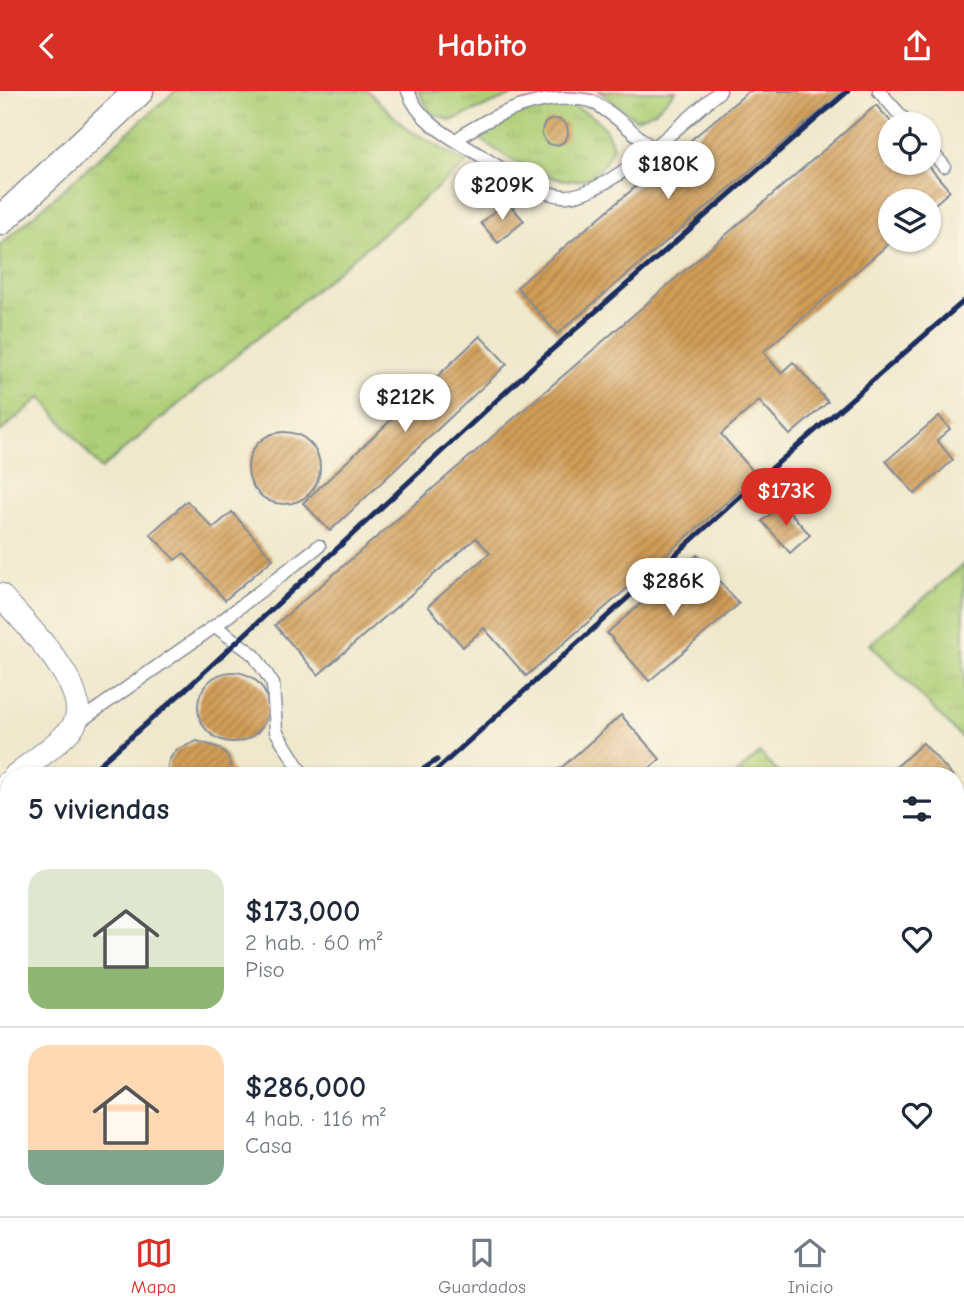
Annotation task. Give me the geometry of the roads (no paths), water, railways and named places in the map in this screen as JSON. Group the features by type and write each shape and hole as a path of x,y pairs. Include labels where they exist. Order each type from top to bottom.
{"street":[{"path":"0,221 139,91"},
{"path":"0,595 59,665 74,690 79,705 73,726 25,767"}],"lane":[{"path":"408,91 420,114 456,140 527,184 565,196 608,184 720,91"},
{"path":"879,91 897,112"},
{"path":"456,140 510,106 540,95 565,95 588,99 652,148"},
{"path":"941,163 944,166"},
{"path":"73,726 215,626 318,546"},
{"path":"215,626 254,655 273,684 276,731 298,767"}],"railway":[{"path":"96,767 186,689 539,361 848,91"},
{"path":"440,767 755,483 964,301"},
{"path":"426,767 437,760"}]}
